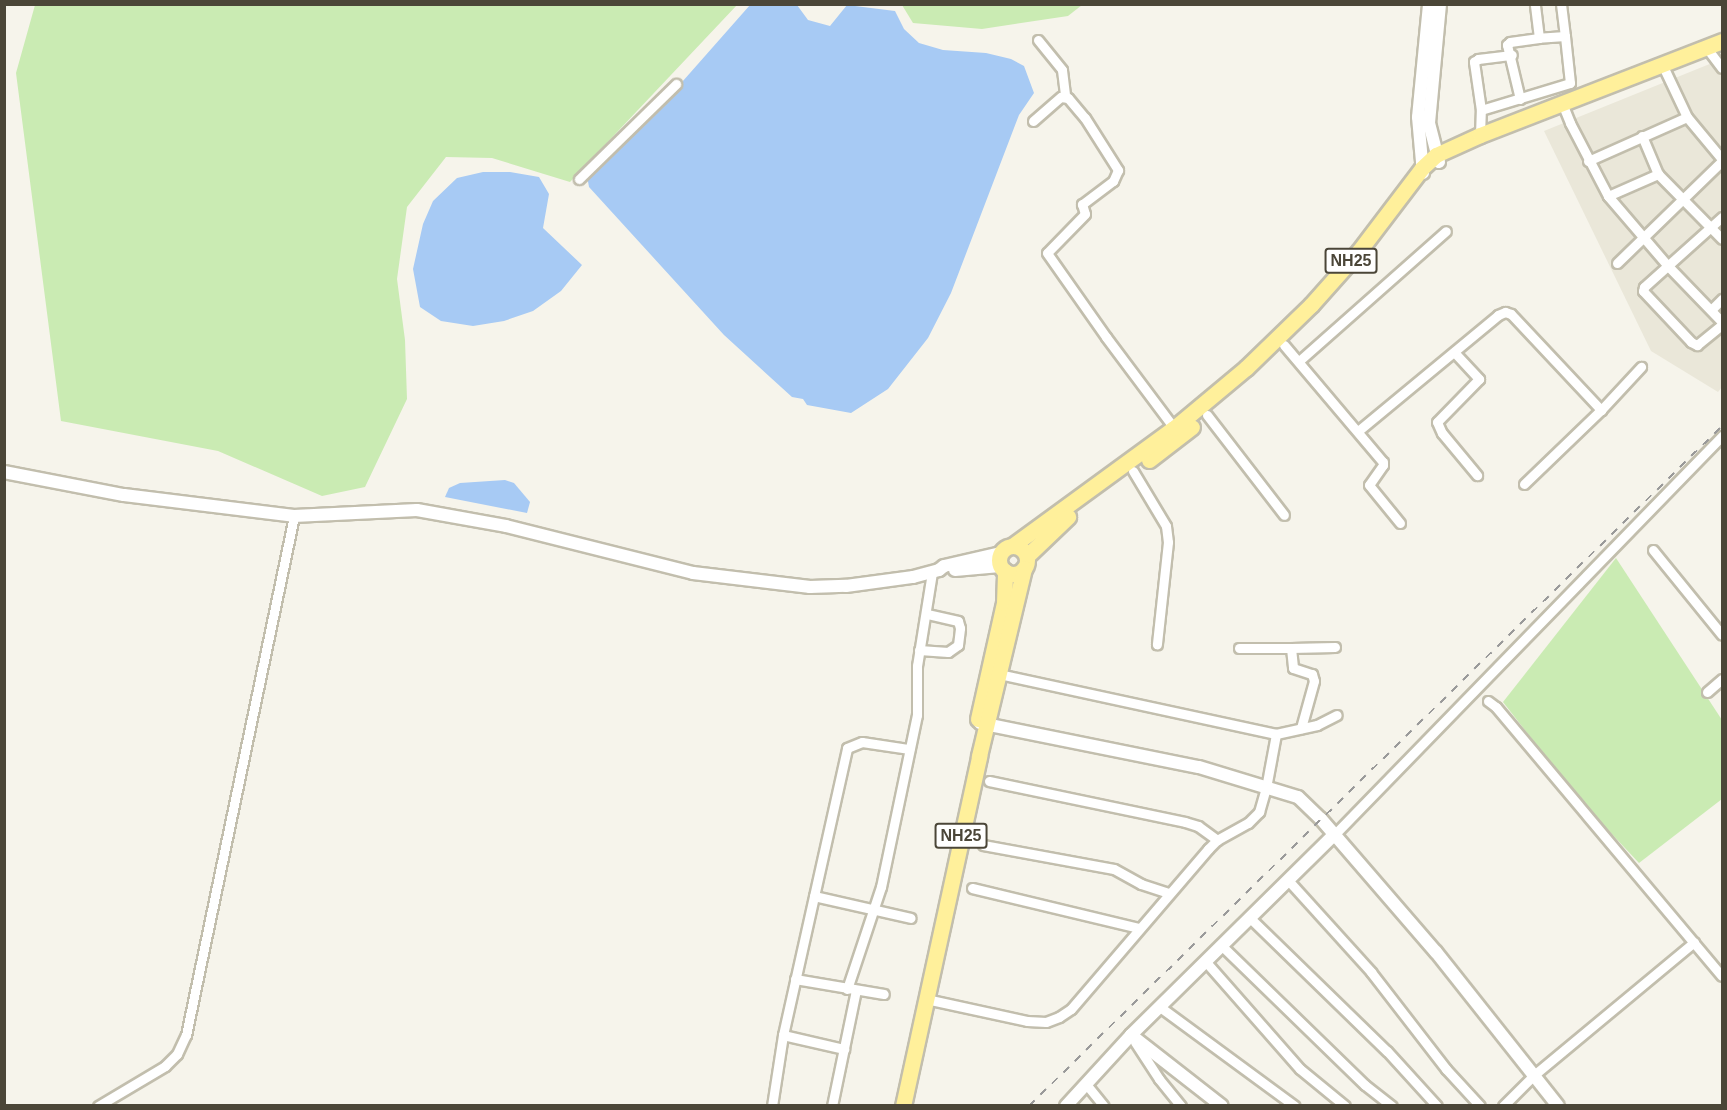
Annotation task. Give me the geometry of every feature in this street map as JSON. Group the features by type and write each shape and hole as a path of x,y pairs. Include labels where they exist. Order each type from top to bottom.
{"main road":[{"name":"NH25","path":"1438,158 1713,50 1722,41"},
{"name":"NH25","path":"903,1106 1004,603 1004,559 1174,428 1246,368 1311,305 1438,158 1479,135 1563,107"},
{"name":"NH25","path":"893,1106 981,724 999,674 1025,562 1060,523 1207,415 1284,345 1360,264 1423,173"},
{"path":"1018,547 1025,562 1018,573 1004,559 1018,547"}],"street":[{"path":"1423,173 1418,117 1429,4"},
{"path":"1438,158 1431,136 1430,108 1440,4"},
{"path":"1535,4 1539,38"},
{"path":"1481,110 1570,83 1561,4"},
{"path":"1520,99 1512,55 1507,45 1510,42 1565,36"},
{"path":"1038,40 1062,70 1065,96 1085,118 1118,170 1113,181 1082,204 1085,214 1047,253 1099,328 1174,428"},
{"path":"1713,50 1722,68"},
{"path":"1479,135 1481,110 1474,62 1478,58 1512,55"},
{"path":"1617,263 1722,160 1688,117 1664,68"},
{"path":"579,179 675,84"},
{"path":"1033,121 1065,96"},
{"path":"1563,107 1608,196 1668,266 1722,323 1697,345 1646,296 1644,287 1668,266 1712,228 1722,217"},
{"path":"1588,160 1688,117"},
{"path":"1642,136 1658,174 1722,239"},
{"path":"1608,196 1658,174"},
{"path":"1299,361 1446,231"},
{"path":"1711,310 1722,298"},
{"path":"1358,431 1498,315 1505,312 1511,314 1601,410"},
{"path":"1284,345 1383,462 1369,483 1370,490 1400,522"},
{"path":"1454,352 1479,379 1437,422 1442,433 1477,475"},
{"path":"1524,484 1601,410 1641,367"},
{"path":"1207,415 1284,515"},
{"path":"1066,1106 1131,1035 1334,835 1722,436"},
{"path":"1133,471 1166,526 1168,542 1157,644"},
{"path":"4,472 124,495 294,516 417,510 506,526 693,573 810,587 846,586 1004,559"},
{"path":"98,1106 165,1066 177,1054 186,1035 294,516"},
{"path":"1653,550 1722,635"},
{"path":"832,1106 844,1049 851,989 881,887 917,715 919,650 936,571"},
{"path":"919,650 948,652 958,645 960,628 958,621 927,614"},
{"path":"1239,648 1335,647"},
{"path":"1291,648 1293,668 1310,672 1314,681 1301,728"},
{"path":"999,674 1276,734 1317,725 1337,715"},
{"path":"1707,692 1722,679"},
{"path":"1488,701 1496,707 1722,976"},
{"path":"981,724 1199,767 1298,797 1436,952 1558,1106"},
{"path":"926,999 1027,1021 1046,1022 1071,1009 1138,928 1217,840 1248,823 1259,812 1276,734"},
{"path":"772,1106 783,1035 846,748 862,742 909,749"},
{"path":"989,780 1185,822 1198,826 1217,840"},
{"path":"983,844 1114,869 1141,884 1169,893"},
{"path":"1288,880 1371,972 1446,1069 1480,1106"},
{"path":"972,888 1138,928"},
{"path":"814,896 911,918"},
{"path":"1250,918 1388,1051 1437,1106"},
{"path":"1503,1106 1534,1075 1694,942"},
{"path":"1222,946 1365,1085 1392,1106"},
{"path":"1206,962 1300,1069 1345,1106"},
{"path":"795,979 884,994"},
{"path":"1160,1007 1295,1106"},
{"path":"783,1035 844,1049"},
{"path":"1131,1035 1159,1079 1181,1106"},
{"path":"1131,1035 1222,1106"},
{"path":"1086,1084 1104,1106"}],"shaded area":[{"path":"1722,59 1722,387 1718,392 1651,351 1544,131"}],"green space":[{"path":"35,5 737,5 570,182 492,158 446,157 407,207 397,279 405,340 407,399 365,487 322,496 218,451 61,421 16,73"},
{"path":"902,5 1082,5 1068,16 982,29 913,23"},
{"path":"1616,558 1722,720 1722,799 1639,863 1578,798 1503,702"}],"water":[{"path":"750,5 797,5 808,20 830,26 847,5 895,11 904,29 919,43 943,50 986,53 1011,59 1024,66 1034,93 1019,115 951,293 928,338 888,389 851,413 807,405 803,399 792,397 724,335 589,187 587,176 675,90"},
{"path":"483,172 510,172 539,177 549,194 543,228 582,265 561,291 533,311 504,321 473,326 441,321 420,307 413,269 423,224 433,201 457,178"},
{"path":"505,480 514,483 530,502 527,513 445,497 449,488 460,483"}],"railway":[{"path":"1029,1106 1722,426"}]}
